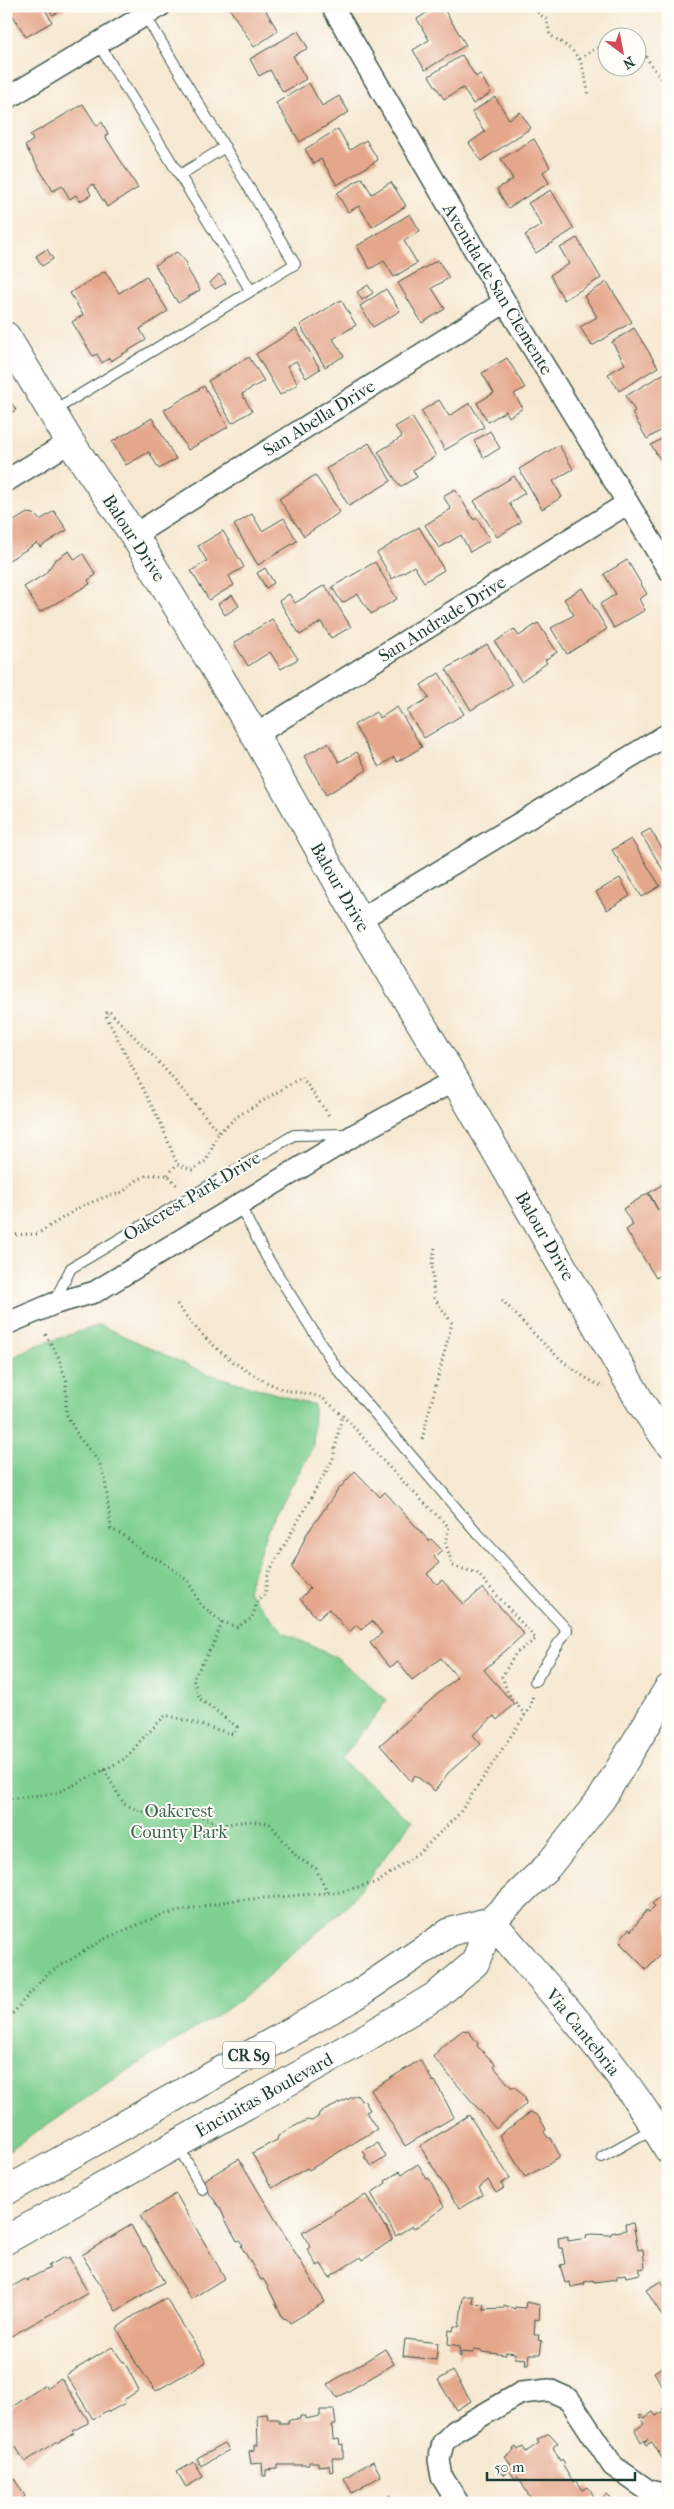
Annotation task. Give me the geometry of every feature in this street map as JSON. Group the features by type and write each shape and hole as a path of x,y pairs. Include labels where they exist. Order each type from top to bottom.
{"main road":[{"name":"Balour Drive","path":"6,336 70,442 134,534 255,735 359,920 455,1080 641,1403 668,1442"},
{"name":"Encinitas Boulevard","path":"6,2240 364,2039 437,1994 475,1963 491,1921 548,1866 602,1798 668,1689"},
{"name":"Encinitas Boulevard","path":"6,2191 355,1996 450,1932 491,1921"},
{"name":"Via Cantebria","path":"491,1921 593,2040 663,2132"}],"street":[{"name":"Avenida de San Clemente","path":"332,6 505,302 668,569"},
{"path":"6,99 153,11"},
{"name":"San Abella Drive","path":"134,534 505,302"},
{"path":"6,482 70,442"},
{"name":"San Andrade Drive","path":"255,735 628,503"},
{"path":"359,920 668,734"},
{"name":"Oakcrest Park Drive","path":"6,1324 53,1304 95,1292 240,1206 356,1134 455,1080"},
{"path":"458,2503 442,2477 439,2460 443,2443 455,2431 521,2393 549,2390 569,2399 613,2466 649,2491 668,2495"}],"lane":[{"path":"52,412 295,264 224,148 153,11"},
{"path":"98,43 251,291"},
{"path":"180,175 224,148"},
{"name":"Oakcrest Park Drive","path":"53,1304 71,1268 294,1135 356,1134"},
{"path":"240,1206 266,1256 337,1369 479,1535 567,1630 535,1681"},
{"path":"602,2157 663,2132"},
{"path":"177,2144 202,2189"}],"path":[{"path":"530,6 547,20 550,35 571,48 580,59 588,97"},
{"path":"580,59 596,49"},
{"path":"646,58 668,89"},
{"path":"219,1132 154,1058 109,1011 105,1014 162,1126 177,1164 192,1170 206,1161 219,1132 238,1116 302,1077 330,1117"},
{"path":"168,1175 177,1164"},
{"path":"6,1235 37,1234 80,1207 123,1192 134,1182 146,1175 168,1175"},
{"path":"168,1175 180,1190"},
{"path":"422,1439 452,1323 434,1298 432,1266 434,1247"},
{"path":"502,1300 530,1329 587,1380 610,1389"},
{"path":"177,1304 192,1326 226,1357 284,1390 324,1399 342,1415 387,1465 448,1527 445,1542 453,1566 477,1573 536,1639 515,1654 502,1677 508,1693 525,1715"},
{"path":"44,1332 58,1356 66,1380 66,1413 78,1436 99,1462 105,1479 111,1529 125,1536 144,1554 162,1561 188,1581 201,1605 222,1622 237,1627 252,1618 258,1600 265,1595 268,1574 333,1459 342,1415"},
{"path":"6,1799 57,1793 104,1770 126,1758 166,1716 233,1734 237,1726 200,1699 193,1679 214,1643 222,1622"},
{"path":"6,2021 46,1975 102,1940 161,1915 228,1901 328,1893 378,1882 421,1851 459,1814 531,1705 535,1681"},
{"path":"104,1770 124,1804 142,1812 165,1810 200,1816 221,1825 248,1821 269,1823 298,1858 316,1869 328,1893"}],"green space":[{"name":"Oakcrest County Park","path":"100,1325 205,1373 314,1405 313,1447 266,1532 247,1591 284,1632 336,1658 387,1700 341,1760 412,1821 348,1905 241,2000 124,2073 6,2152 6,1361 35,1346"}],"building":[{"path":"7,6 43,6 52,22 26,37"},
{"path":"47,6 65,6 66,8 53,15"},
{"path":"228,6 273,6 266,11 278,31 254,47"},
{"path":"437,6 442,6 466,45 425,70 413,50 429,40 417,19"},
{"path":"298,31 308,48 293,56 306,79 283,92 270,70 259,76 250,59"},
{"path":"462,55 476,77 480,74 491,93 473,104 463,88 444,99 429,76"},
{"path":"309,83 322,106 339,96 349,112 300,142 276,103"},
{"path":"495,97 509,119 520,112 531,128 481,161 469,143 485,132 472,112"},
{"path":"83,104 97,126 102,122 108,134 105,136 138,188 107,207 93,184 88,188 91,195 80,201 76,195 70,199 62,186 53,191 25,146 33,140 30,135"},
{"path":"338,129 350,150 366,140 378,160 337,185 321,159 314,164 305,149"},
{"path":"534,139 550,167 543,172 549,183 508,208 497,189 513,179 501,159"},
{"path":"362,178 372,194 391,182 406,206 372,227 359,206 348,212 337,193"},
{"path":"551,190 574,229 536,253 525,235 542,225 528,203"},
{"path":"410,214 420,231 404,241 417,263 394,277 384,261 370,269 357,246"},
{"path":"577,238 601,278 564,300 550,275 569,264 560,248"},
{"path":"47,249 53,259 42,266 36,256"},
{"path":"177,252 187,263 185,265 200,290 178,303 155,265"},
{"path":"438,260 449,278 432,288 445,309 422,323 398,283"},
{"path":"105,271 119,293 146,276 168,311 140,329 146,340 111,361 109,358 102,363 97,354 93,356 72,322 83,315 70,293"},
{"path":"219,274 226,283 215,289 210,283"},
{"path":"607,282 632,322 592,346 580,327 597,317 584,296"},
{"path":"368,285 373,293 362,300 357,292"},
{"path":"386,289 400,311 373,327 360,306"},
{"path":"341,300 356,325 333,339 344,356 325,367 300,325"},
{"path":"634,328 658,367 619,391 608,374 625,364 612,342"},
{"path":"296,329 320,369 306,378 296,361 287,366 298,384 280,395 256,354"},
{"path":"249,357 264,381 242,394 252,411 232,423 208,381"},
{"path":"507,358 525,388 514,394 523,408 509,417 506,411 488,422 477,403 494,393 482,373"},
{"path":"668,371 668,426 647,439 632,413 635,411 626,396"},
{"path":"204,386 228,427 188,450 164,410"},
{"path":"6,394 16,410 6,416"},
{"path":"439,400 449,416 470,403 484,427 445,450 421,411"},
{"path":"412,417 436,456 413,470 417,477 400,487 378,452 402,437 395,427"},
{"path":"152,418 176,459 159,469 149,452 126,465 112,442"},
{"path":"490,431 500,448 484,458 474,441"},
{"path":"668,435 668,461 663,464 651,445"},
{"path":"369,443 391,481 349,506 326,469"},
{"path":"559,445 573,469 553,481 562,497 542,509 519,469"},
{"path":"315,475 340,512 304,536 279,499"},
{"path":"514,476 525,493 509,503 521,522 497,537 474,501"},
{"path":"455,489 474,520 477,518 490,540 470,552 461,535 439,548 425,525 451,509 443,496"},
{"path":"54,511 67,530 40,547 37,543 6,562 6,526 27,513 34,514 40,520"},
{"path":"252,514 262,531 284,518 297,541 258,565 234,525"},
{"path":"419,527 444,570 424,582 414,566 392,579 377,553"},
{"path":"223,531 244,567 229,576 234,585 209,600 191,571 207,561 198,546"},
{"path":"69,551 75,560 83,554 96,575 88,580 90,584 40,612 24,587 45,574 55,560"},
{"path":"627,560 647,594 639,599 645,610 614,628 600,604 616,594 604,574"},
{"path":"375,562 397,599 371,614 358,594 342,603 332,587"},
{"path":"265,568 274,583 266,588 257,573"},
{"path":"325,585 351,627 331,638 321,622 300,635 279,601 289,594 295,603"},
{"path":"582,588 607,629 567,654 551,628 574,615 564,599"},
{"path":"232,595 239,606 225,615 218,604"},
{"path":"272,619 298,659 281,669 270,652 248,666 234,643"},
{"path":"538,623 557,652 545,660 547,663 521,681 495,642 514,629 519,636"},
{"path":"487,644 512,685 471,710 446,669"},
{"path":"439,673 464,714 424,738 407,711 429,698 421,685"},
{"path":"397,707 422,747 397,762 394,757 379,767 354,725 376,712 380,718"},
{"path":"328,743 339,762 357,752 367,770 326,795 304,756"},
{"path":"650,829 668,858 668,878 641,834"},
{"path":"631,839 660,886 642,897 612,850"},
{"path":"620,878 630,896 607,910 596,892"},
{"path":"668,1181 668,1282 662,1274 656,1278 626,1230 633,1225 623,1209 648,1193 658,1210 649,1193"},
{"path":"355,1471 380,1497 385,1492 429,1541 431,1539 442,1550 434,1557 439,1563 427,1574 437,1584 442,1580 464,1604 483,1588 524,1634 484,1670 514,1704 497,1720 494,1716 473,1735 481,1744 448,1773 435,1791 415,1775 411,1781 380,1745 457,1677 441,1658 412,1680 398,1662 390,1667 370,1643 382,1633 372,1621 361,1630 357,1625 349,1632 329,1609 318,1619 300,1599 310,1589 292,1568 306,1535 338,1490"},
{"path":"668,1893 668,1947 646,1969 620,1943 623,1940 621,1938 629,1929 631,1931 647,1910 649,1912 655,1906 652,1904 661,1895 663,1898"},
{"path":"463,2030 468,2031 478,2043 477,2046 495,2064 494,2067 511,2087 515,2087 525,2098 526,2104 496,2129 433,2057 441,2047"},
{"path":"420,2060 433,2082 435,2081 454,2117 405,2146 371,2090"},
{"path":"357,2095 361,2101 364,2100 370,2110 366,2112 377,2129 309,2170 307,2168 272,2188 252,2153 277,2140 278,2136 291,2128 307,2120 312,2121 318,2117 319,2113"},
{"path":"531,2112 538,2116 546,2129 544,2132 548,2138 551,2138 559,2157 525,2177 499,2135"},
{"path":"469,2115 510,2178 501,2184 504,2188 496,2193 488,2180 479,2188 483,2195 460,2208 453,2200 420,2146"},
{"path":"378,2143 386,2157 372,2166 364,2157 366,2156 363,2151"},
{"path":"239,2159 325,2302 290,2323 287,2319 283,2318 267,2285 263,2279 261,2280 241,2246 243,2245 239,2240 237,2241 220,2208 204,2186 204,2180"},
{"path":"418,2164 427,2179 429,2178 444,2207 414,2229 412,2226 396,2236 371,2193 400,2171 402,2174"},
{"path":"176,2194 225,2278 191,2299 140,2216"},
{"path":"366,2195 393,2239 363,2260 361,2257 330,2278 321,2264 317,2266 307,2249 310,2247 302,2232"},
{"path":"633,2223 638,2250 643,2249 645,2268 639,2269 640,2274 626,2277 625,2274 617,2276 617,2279 594,2282 593,2280 571,2287 570,2282 565,2283 560,2265 565,2264 562,2248 559,2248 558,2238 568,2236 568,2241 587,2238 586,2235 592,2234 611,2235 611,2233 626,2230 625,2224"},
{"path":"131,2225 143,2247 145,2246 164,2282 116,2311 82,2255"},
{"path":"65,2257 66,2259 69,2257 88,2293 6,2339 8,2289 25,2279 29,2281 28,2279 50,2268 48,2266"},
{"path":"661,2281 668,2292 668,2325 646,2290"},
{"path":"473,2296 472,2303 484,2304 483,2309 504,2308 504,2305 515,2309 515,2307 525,2308 526,2302 540,2305 539,2320 535,2319 534,2335 539,2335 538,2340 542,2341 540,2354 529,2354 528,2365 525,2365 526,2359 515,2358 515,2353 506,2352 506,2355 474,2349 473,2353 461,2352 461,2357 459,2356 460,2346 448,2344 449,2330 453,2331 454,2326 459,2327 463,2297"},
{"path":"166,2298 206,2362 156,2391 136,2363 117,2328 135,2315"},
{"path":"405,2339 438,2343 436,2360 403,2356"},
{"path":"112,2347 124,2361 139,2390 124,2400 125,2403 93,2419 66,2375"},
{"path":"385,2349 394,2364 337,2398 328,2384"},
{"path":"668,2364 668,2383 662,2386 654,2372"},
{"path":"453,2371 471,2401 456,2410 438,2380"},
{"path":"61,2378 88,2420 88,2423 72,2431 74,2433 58,2443 57,2441 25,2462 16,2447 12,2450 6,2440 6,2411 45,2385 47,2388"},
{"path":"668,2405 668,2468 652,2442 646,2445 644,2442 648,2439 641,2442 635,2430 644,2424 639,2415 641,2414 644,2418 653,2412 656,2416 664,2411 662,2409"},
{"path":"320,2410 334,2410 336,2425 332,2425 333,2440 339,2439 340,2445 343,2444 343,2458 332,2458 333,2471 330,2472 329,2465 318,2466 318,2462 309,2462 309,2465 277,2465 277,2469 266,2470 266,2476 263,2476 262,2463 251,2464 249,2451 254,2450 254,2445 258,2445 257,2415 267,2414 268,2419 279,2419 279,2423 288,2423 288,2420 300,2419 300,2416 305,2416 305,2419 320,2416"},
{"path":"549,2433 558,2443 553,2447 560,2461 562,2459 565,2464 563,2466 573,2482 576,2480 583,2490 588,2487 590,2489 594,2497 588,2501 533,2503 518,2477 515,2479 509,2470 503,2475 500,2472 511,2465 505,2457 514,2451 513,2449 516,2447 518,2450 523,2447 526,2452 539,2443 538,2439"},
{"path":"225,2443 229,2450 201,2466 197,2458"},
{"path":"373,2461 381,2476 352,2493 344,2478"},
{"path":"194,2462 203,2477 186,2487 177,2472"},
{"path":"6,2466 25,2496 18,2503 6,2503"},
{"path":"607,2494 617,2503 600,2503"},
{"path":"390,2495 395,2503 377,2503"}]}
